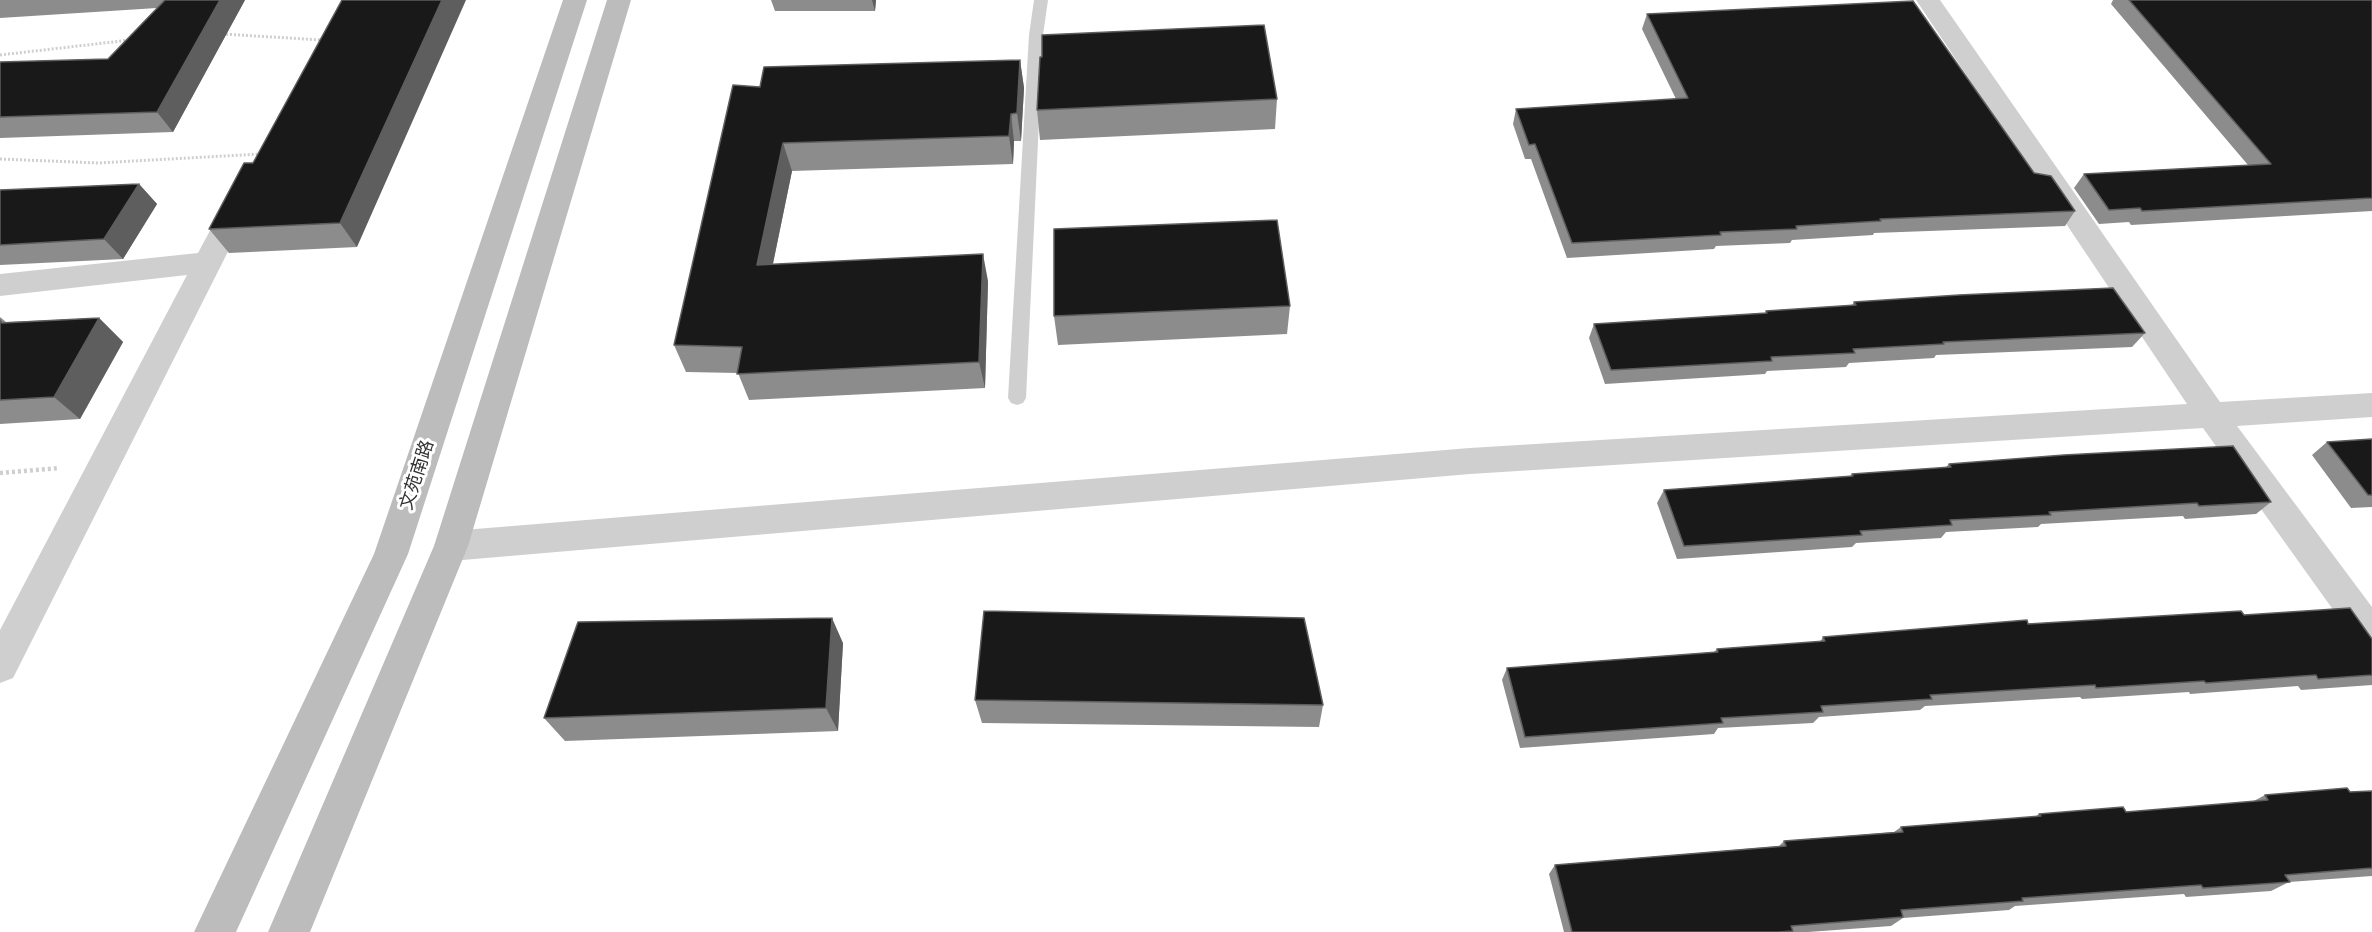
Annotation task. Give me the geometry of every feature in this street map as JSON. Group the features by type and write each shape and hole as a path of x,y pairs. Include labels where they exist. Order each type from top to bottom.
{"main road":[{"name":"文苑南路","path":"215,932 391,554 575,0"},
{"path":"289,932 451,546 619,0"}],"street":[{"path":"1928,0 2212,416 2372,635"},
{"path":"0,666 263,154"},
{"path":"0,285 208,262"},
{"path":"451,546 1470,461 2372,405"}],"lane":[{"path":"1017,398 1036,35 1041,0"}],"path":[{"path":"214,34 322,40"},
{"path":"0,55 133,39"},
{"path":"0,159 98,163 263,154"},
{"path":"0,473 104,464"}],"building":[{"path":"165,0 220,0 157,112 0,117 0,62 108,59"},
{"path":"342,0 442,0 340,223 209,229 244,163 253,163"},
{"path":"2129,0 2372,0 2372,198 2142,211 2140,208 2109,210 2084,174 2271,164"},
{"path":"1913,1 2034,173 2051,176 2075,211 1880,219 1881,221 1796,226 1797,229 1720,232 1721,235 1572,243 1535,144 1529,145 1516,109 1688,98 1647,14"},
{"path":"1264,25 1277,99 1037,110 1042,35"},
{"path":"1020,60 1017,113 1011,114 1009,136 783,143 757,265 983,254 979,362 737,374 742,347 674,345 733,85 760,87 764,67"},
{"path":"139,184 104,239 0,245 0,190"},
{"path":"1277,220 1290,306 1054,316 1054,229"},
{"path":"2113,288 2145,333 1943,342 1944,344 1853,349 1855,353 1771,357 1772,361 1611,370 1594,324 1767,313 1766,311 1856,305 1854,302"},
{"path":"99,318 54,397 0,400 0,320 2,323"},
{"path":"2372,439 2372,495 2368,495 2327,442"},
{"path":"2233,446 2271,502 2199,506 2197,503 2049,512 2051,515 1950,520 1952,525 1860,531 1862,535 1684,546 1664,490 1853,476 1852,474 1951,467 1949,464 2064,455"},
{"path":"2350,608 2372,639 2372,675 2318,679 2316,675 2096,688 2095,685 1930,695 1932,699 1821,706 1823,712 1721,718 1723,723 1525,737 1507,668 1718,652 1717,649 1825,641 1823,637 2027,620 2028,624 2241,611 2244,615"},
{"path":"984,611 1304,618 1323,705 975,700"},
{"path":"832,618 826,708 544,718 578,622"},
{"path":"2347,788 2350,792 2372,791 2372,868 2285,875 2290,882 2203,888 2201,885 2022,898 2023,901 1901,910 1903,917 1791,926 1793,931 1572,932 1555,865 1786,846 1784,841 1903,832 1901,827 2123,807 2126,812 2268,800 2265,795"}]}
